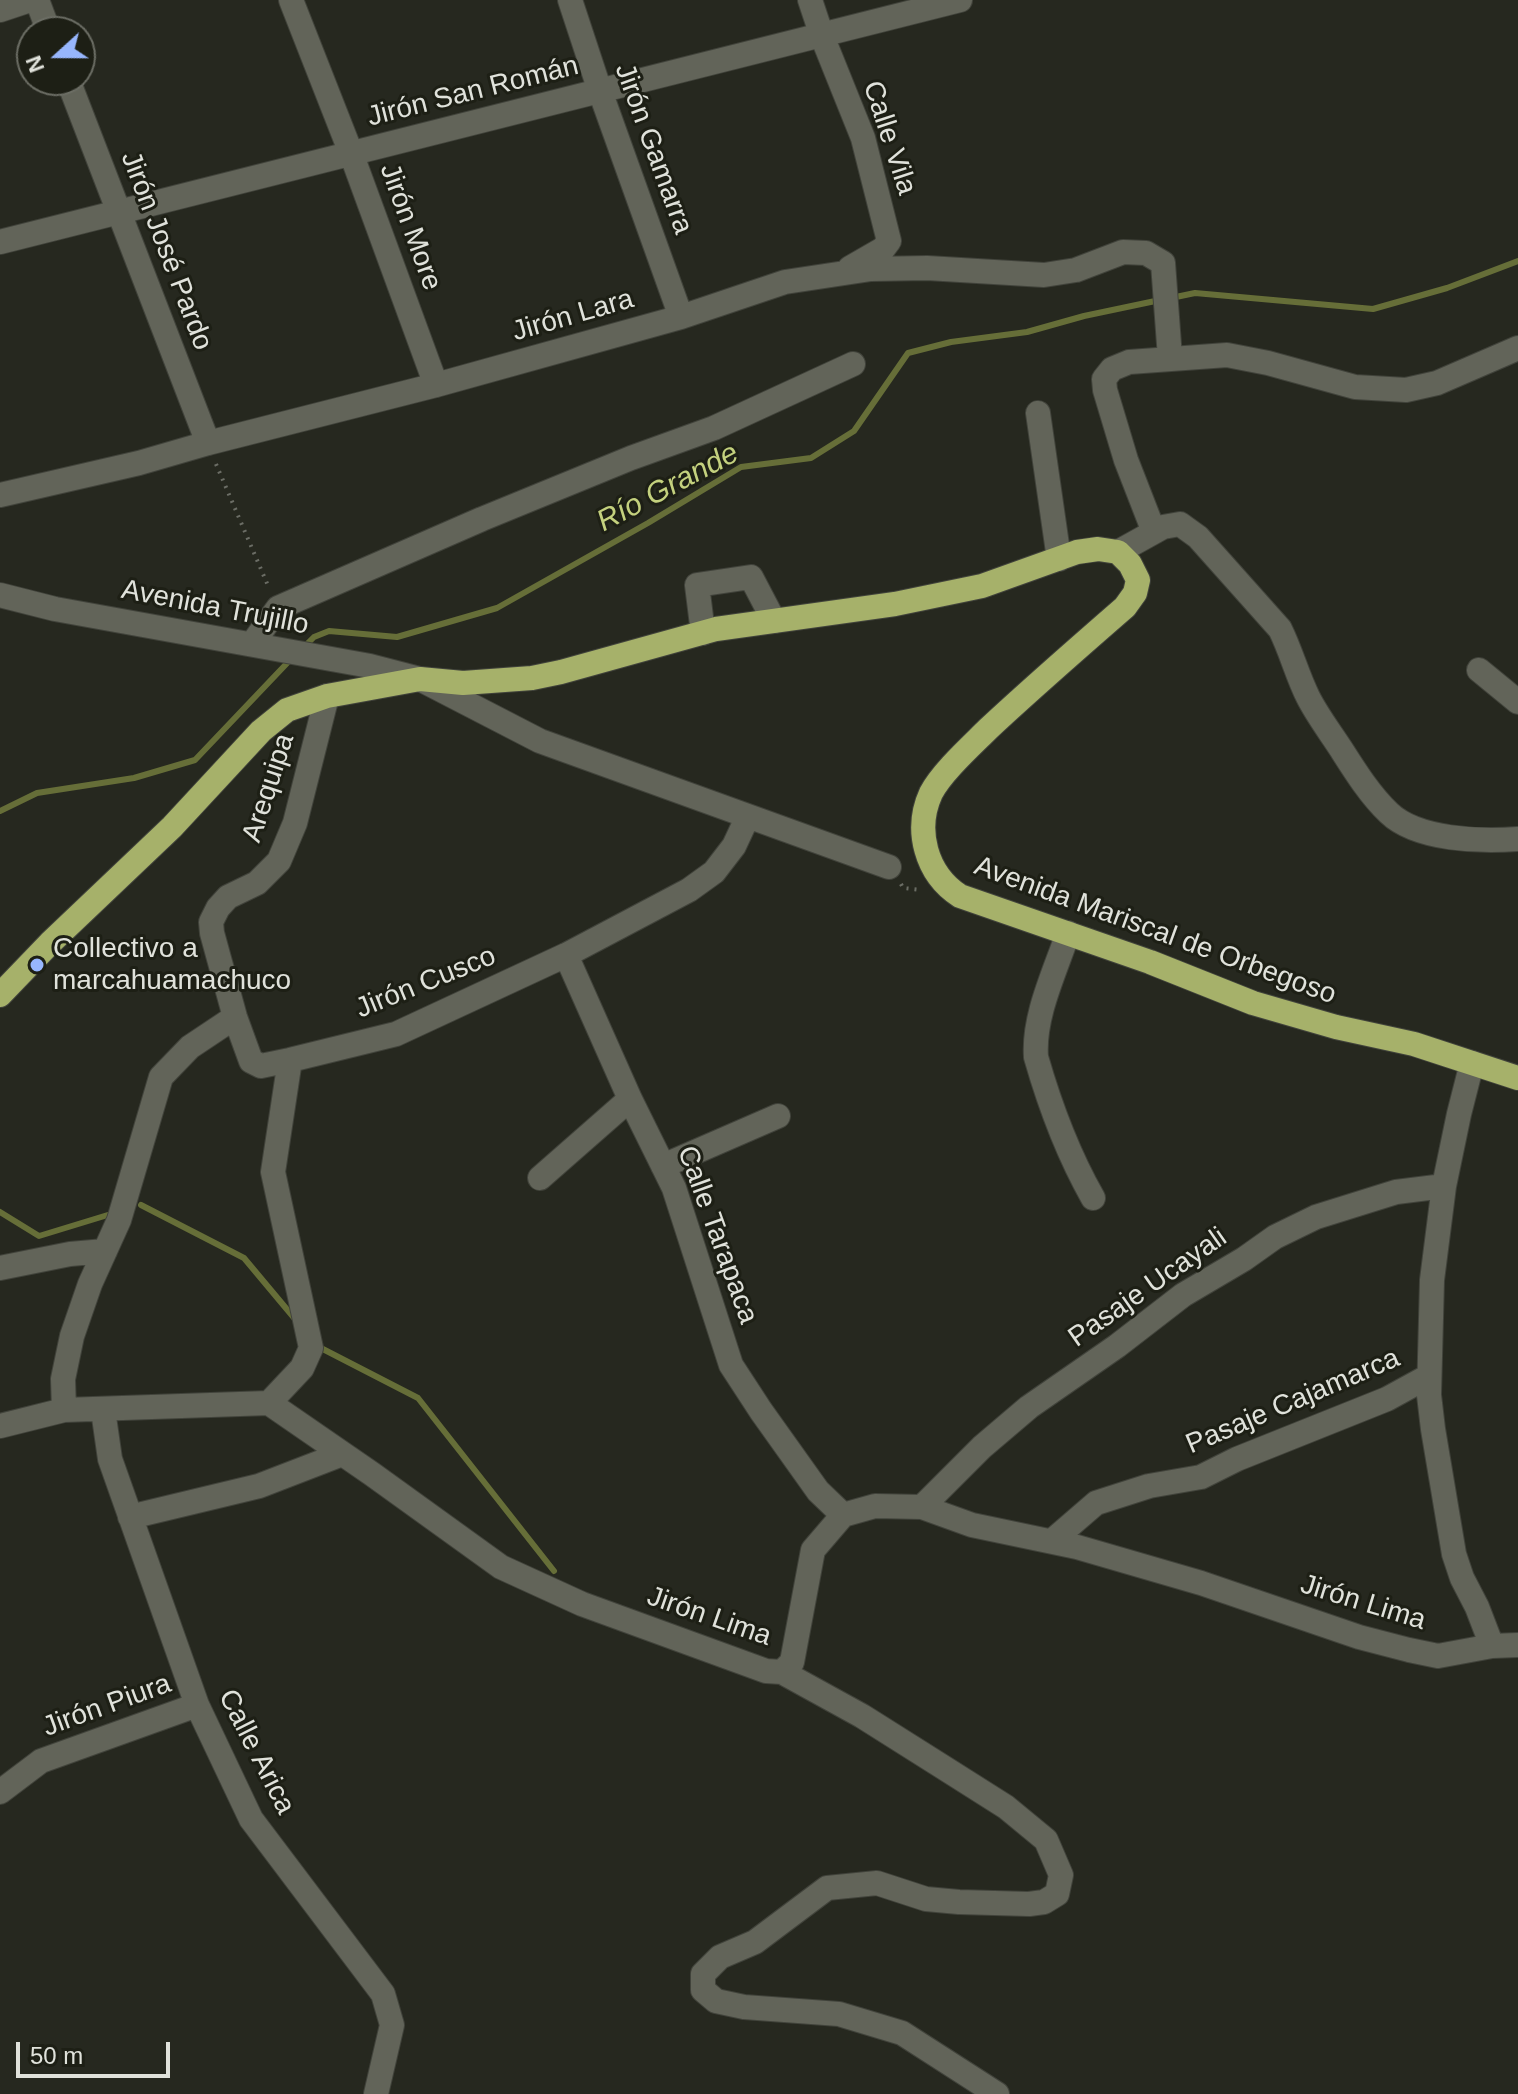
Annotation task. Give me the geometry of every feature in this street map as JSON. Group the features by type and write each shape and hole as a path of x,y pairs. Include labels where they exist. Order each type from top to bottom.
{"highway":[{"path":"0,995 172,827 261,731 287,710 327,696 420,679 463,683 532,678 703,633 895,604 982,586 1077,552 1098,549 1118,552"},
{"name":"Avenida Mariscal de Orbegoso","path":"1118,552 1130,564 1138,580 1135,593 1125,607 957,759 932,793 924,818 923,839 934,870 946,886 960,896 1150,962 1253,1003 1336,1027 1414,1044 1518,1078"}],"street":[{"path":"0,10 30,0"},
{"name":"Jirón More","path":"291,0 436,385"},
{"name":"Jirón Gamarra","path":"570,0 681,317"},
{"name":"Calle Vila","path":"810,0 863,138 889,241 883,249 842,273"},
{"name":"Jirón San Román","path":"0,242 960,0"},
{"name":"Jirón José Pardo","path":"74,96 208,443"},
{"name":"Jirón Lara","path":"0,495 139,463 436,385 681,317 785,282 871,269 927,268 1044,275 1076,270 1123,252 1146,253 1163,263 1170,350"},
{"path":"1154,532 1126,460 1105,390 1104,379 1112,369 1170,350 1227,355 1268,363 1355,387 1406,390 1437,383 1518,348"},
{"path":"256,645 278,608 509,508 714,428 853,364"},
{"path":"1038,413 1059,559"},
{"path":"1118,552 1163,527 1180,524 1198,537 1280,629 1309,700 1359,777 1390,814 1414,829 1456,838 1492,841 1518,839"},
{"path":"703,633 697,585 751,577 774,621"},
{"name":"Avenida Trujillo","path":"0,595 55,609 370,666 420,679 540,741 889,867"},
{"path":"1479,670 1518,702"},
{"name":"Arequipa","path":"290,1060 261,1066 251,1061 235,1017 211,922 228,897 257,883 279,861 295,823 327,696"},
{"name":"Jirón Cusco","path":"290,1060 396,1034 566,955 689,890 714,872 734,846 748,816"},
{"path":"1068,933 1036,1031 1036,1057 1063,1136 1093,1198"},
{"name":"Calle Tarapaca","path":"566,955 630,1099 674,1188 731,1365 818,1491 843,1515"},
{"path":"64,1410 63,1379 72,1336 90,1284 119,1220 161,1077 190,1047 235,1017"},
{"path":"0,1426 64,1410 269,1403 302,1368 311,1348 273,1172 290,1060"},
{"path":"1472,1063 1444,1186 1432,1280 1429,1376 1433,1429 1454,1554 1492,1646"},
{"path":"540,1178 630,1099"},
{"path":"663,1166 778,1116"},
{"name":"Pasaje Ucayali","path":"922,1507 982,1447 1029,1407 1117,1346 1183,1295 1275,1237 1316,1217 1396,1192 1444,1186"},
{"path":"0,1268 70,1254 105,1251"},
{"name":"Pasaje Cajamarca","path":"1052,1541 1096,1503 1149,1486 1201,1477 1237,1459 1387,1399 1429,1376"},
{"name":"Jirón Lima","path":"269,1403 501,1567 582,1604 766,1671 782,1672 792,1662 813,1550 843,1515 875,1506 922,1507 972,1525 1077,1547 1409,1650 1438,1656 1492,1646 1518,1645"},
{"name":"Calle Arica","path":"103,1410 110,1459 197,1705 251,1819 383,1994 392,2025 376,2094"},
{"path":"130,1517 259,1486 342,1454"},
{"path":"782,1672 862,1716 1006,1807 1046,1840 1061,1875 1057,1894 1044,1902 1029,1904 926,1899 877,1883 827,1888 755,1942 720,1957 703,1974 703,1990 716,2001 744,2007 839,2014 902,2033 997,2094"},
{"name":"Jirón Piura","path":"0,1792 41,1761 197,1705"}],"path":[{"path":"208,443 278,608"}],"waterway":[{"name":"Río Grande","path":"1171,298 1195,293 1373,309 1447,288 1518,261"},
{"name":"Río Grande","path":"305,646 314,637 329,631 397,637 497,608 741,467 811,458 854,431 908,353 951,342 1027,332 1160,300"},
{"name":"Río Grande","path":"0,811 37,793 134,778 195,760 291,659"},
{"path":"141,1205 244,1258 295,1319"},
{"path":"0,1212 39,1236 111,1214"},
{"path":"317,1346 418,1398 554,1571"}],"place":[{"name":"Collectivo a marcahuamachuco","path":"37,965"}]}
